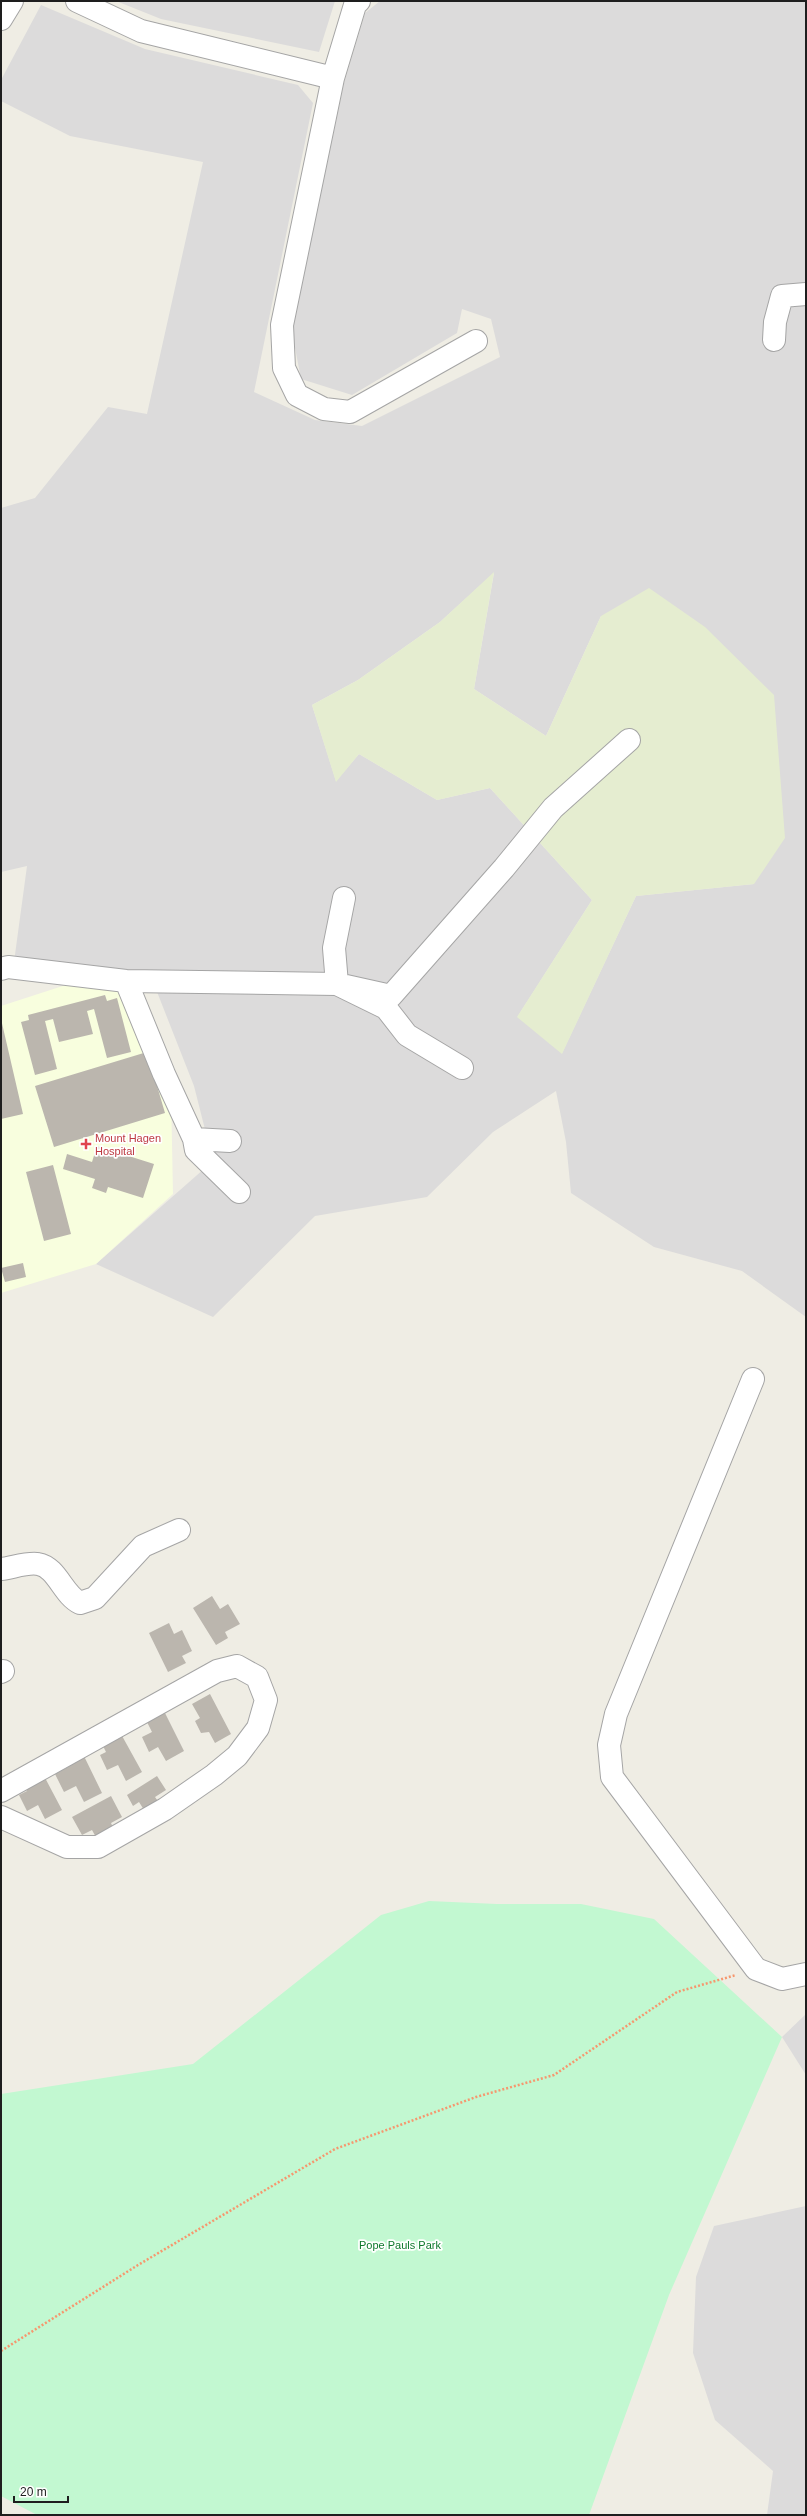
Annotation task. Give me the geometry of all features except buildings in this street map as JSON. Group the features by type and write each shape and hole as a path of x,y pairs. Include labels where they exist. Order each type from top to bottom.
{"street":[{"path":"1,19 12,1"},
{"path":"77,1 141,31 333,78"},
{"path":"359,1 355,5 333,78 282,325 284,368 297,395 324,409 350,412 476,341"},
{"path":"774,340 775,322 782,296 806,294"},
{"path":"1,969 8,967 126,982 337,984 390,996 504,868 553,808 629,740"},
{"path":"337,984 334,948 344,898"},
{"path":"126,982 164,1074 194,1139 196,1150 239,1192"},
{"path":"337,984 386,1008 407,1036 462,1068"},
{"path":"194,1139 230,1141"},
{"path":"753,1379 616,1714 608,1745 612,1777 756,1969 782,1980 806,1974"},
{"path":"1,1570 38,1564 50,1570 71,1598 80,1603 95,1598 143,1546 179,1530"},
{"path":"1,1791 217,1671 237,1666 257,1677 266,1700 258,1728 236,1756 214,1775 165,1809 98,1847 67,1847 1,1817"}],"path":[{"path":"1,2351 138,2265 336,2149 476,2097 554,2076 677,1992 756,1969"}],"shaded area":[{"path":"116,1 335,1 319,52 161,19"},
{"path":"380,1 806,1 806,1317 742,1271 654,1247 571,1193 566,1142 556,1091 493,1132 427,1197 315,1216 213,1317 96,1264 213,1161 194,1086 150,974 14,962 27,866 1,872 1,508 35,498 108,407 147,414 203,162 70,136 1,101 1,80 41,5 145,49 298,85 313,103 254,392 315,420 362,426 500,357 491,319 462,309 457,333 352,395 301,379 292,332 344,83 365,13","holes":["494,573 474,689 546,736 601,616 754,884 636,896 562,1053 518,1016 592,900 490,788 437,800 359,754 336,781 312,705 358,680 440,622"]},
{"path":"494,572 474,689 546,736 601,616 649,588 705,627 774,695 785,838 754,884 636,896 562,1054 517,1017 592,900 490,788 437,800 359,754 336,782 312,705 358,680 440,622"},
{"name":"Mount Hagen Hospital","path":"72,983 133,991 171,1093 173,1194 96,1264 1,1293 1,1006"},
{"path":"806,2014 806,2075 782,2037"},
{"path":"806,2206 806,2515 767,2515 773,2471 715,2420 693,2353 696,2277 714,2226"}],"green space":[{"name":"Pope Pauls Park","path":"429,1901 497,1904 581,1904 654,1919 782,2037 669,2295 589,2515 37,2515 1,2496 1,2094 193,2064 381,1915"}],"place":[{"name":"Mount Hagen Hospital","path":"86,1144"}]}
